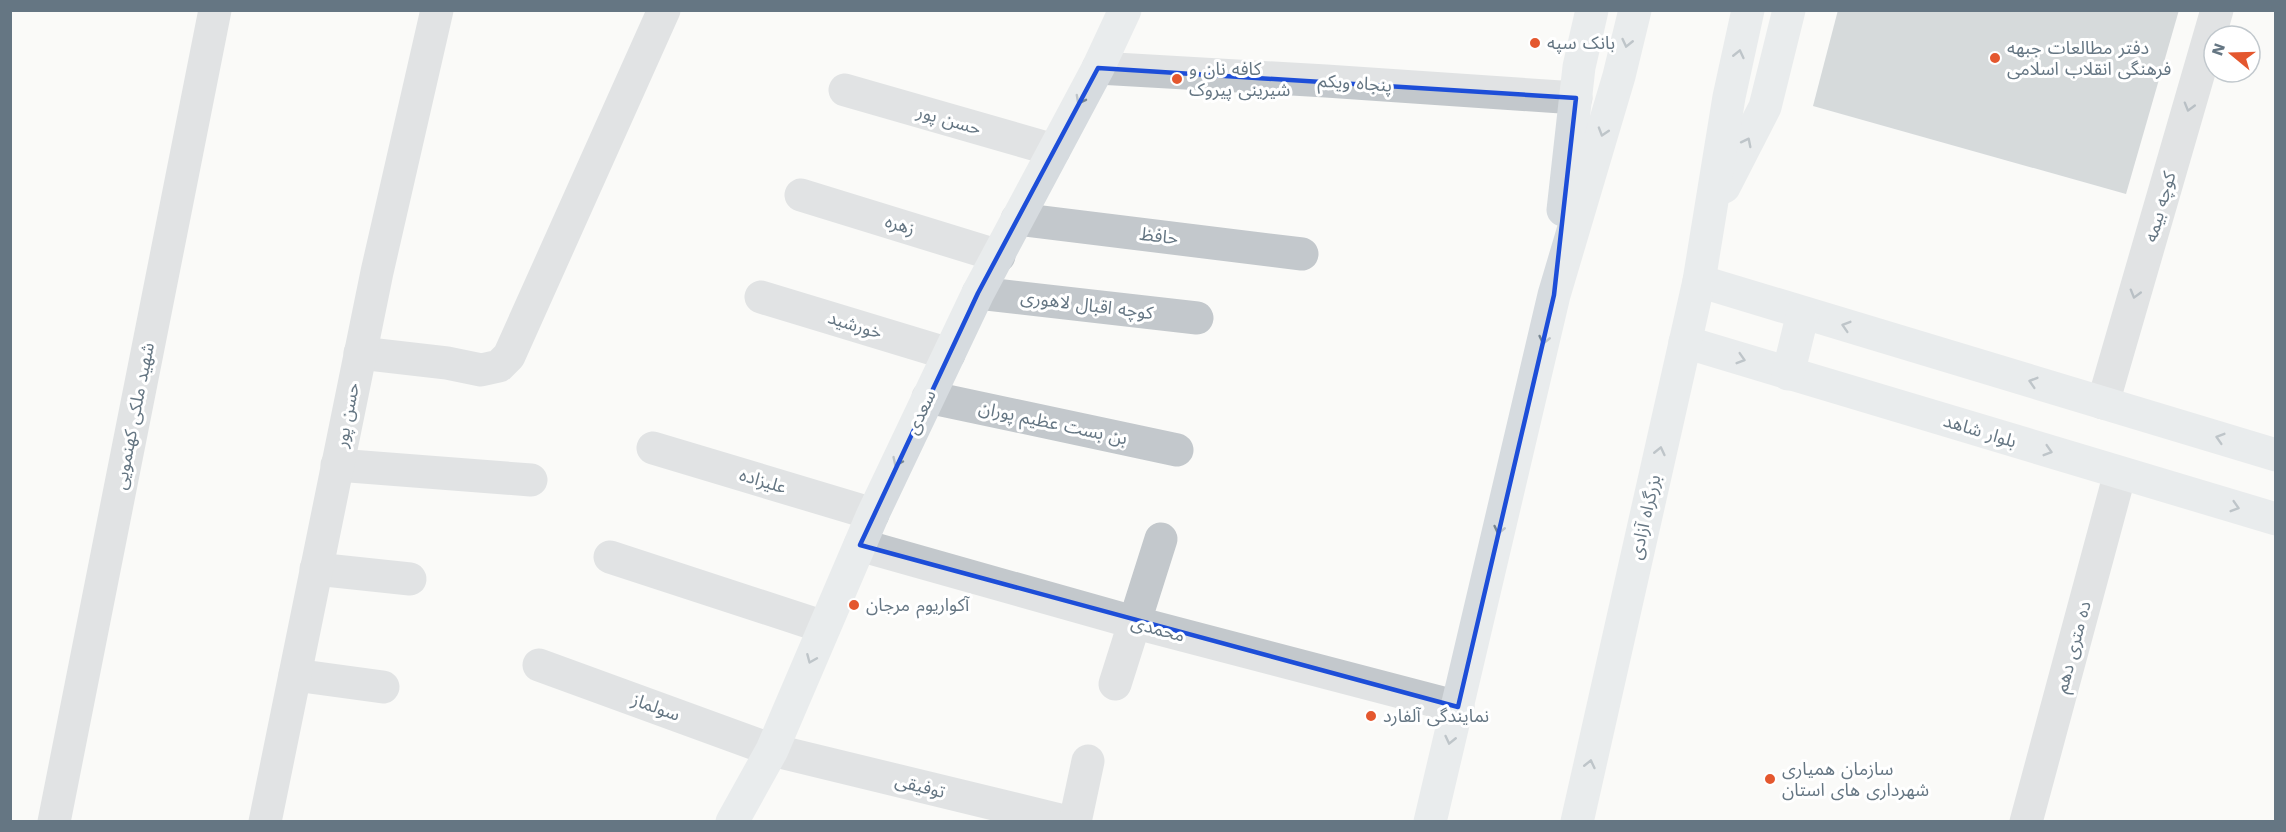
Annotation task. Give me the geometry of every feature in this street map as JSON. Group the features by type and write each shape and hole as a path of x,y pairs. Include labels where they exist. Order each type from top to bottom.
{"main road":[{"name":"سعدی","path":"732,822 772,750 873,514 978,293 1098,68 1125,10"},
{"path":"1554,295 1579,67 1592,10"},
{"path":"1430,822 1554,295 1619,76 1635,10"},
{"name":"بزرگراه آزادی","path":"1577,822 1699,280 1729,97 1748,10"},
{"name":"بزرگراه آزادی","path":"1711,213 1765,107 1789,10"},
{"path":"1699,280 2276,455"},
{"path":"1788,374 1803,313"},
{"name":"بلوار شاهد","path":"1685,342 2276,519"}],"street":[{"name":"شهید ملکی کهنمویی","path":"54,822 215,10"},
{"name":"حسن پور","path":"265,822 360,353 437,10"},
{"path":"360,353 447,363 481,370 499,366 509,356 664,10"},
{"name":"کوچه بیمه","path":"2103,403 2217,10"},
{"name":"پنجاه ویکم","path":"1098,68 1576,98"},
{"name":"حسن پور","path":"845,90 1054,150"},
{"name":"زهره","path":"801,195 999,256"},
{"name":"حافظ","path":"1017,219 1302,254"},
{"name":"کوچه اقبال لاهوری","path":"978,293 1197,318"},
{"name":"خورشید","path":"761,297 949,354"},
{"name":"بن بست عظیم پوران","path":"928,397 1177,450"},
{"name":"علیزاده","path":"653,448 873,514"},
{"path":"337,465 531,480"},
{"name":"ده متری دهم","path":"2026,822 2120,473"},
{"path":"1114,684 1161,540"},
{"name":"محمدی","path":"860,545 1133,622 1458,707"},
{"path":"610,557 824,627"},
{"path":"316,569 410,579"},
{"name":"سولماز","path":"539,665 772,750"},
{"path":"295,675 383,687"},
{"name":"توفیقی","path":"772,750 1007,815 1068,822"},
{"path":"1075,822 1088,761"}],"highlighted area":[{"path":"1098,68 1576,98 1554,295 1458,707 860,545 978,293"}],"building":[{"name":"دفتر مطالعات جبهه فرهنگی انقلاب اسلامی","path":"1838,10 2179,10 2126,194 1813,106"}],"place":[{"name":"بانک سپه","path":"1535,43"},
{"name":"دفتر مطالعات جبهه فرهنگی انقلاب اسلامی","path":"1995,58"},
{"name":"کافه نان و شیرینی پیروک","path":"1177,79"},
{"name":"آکواریوم مرجان","path":"854,605"},
{"name":"نمایندگی آلفارد","path":"1371,716"},
{"name":"سازمان همیاری شهرداری های استان","path":"1770,779"}]}
